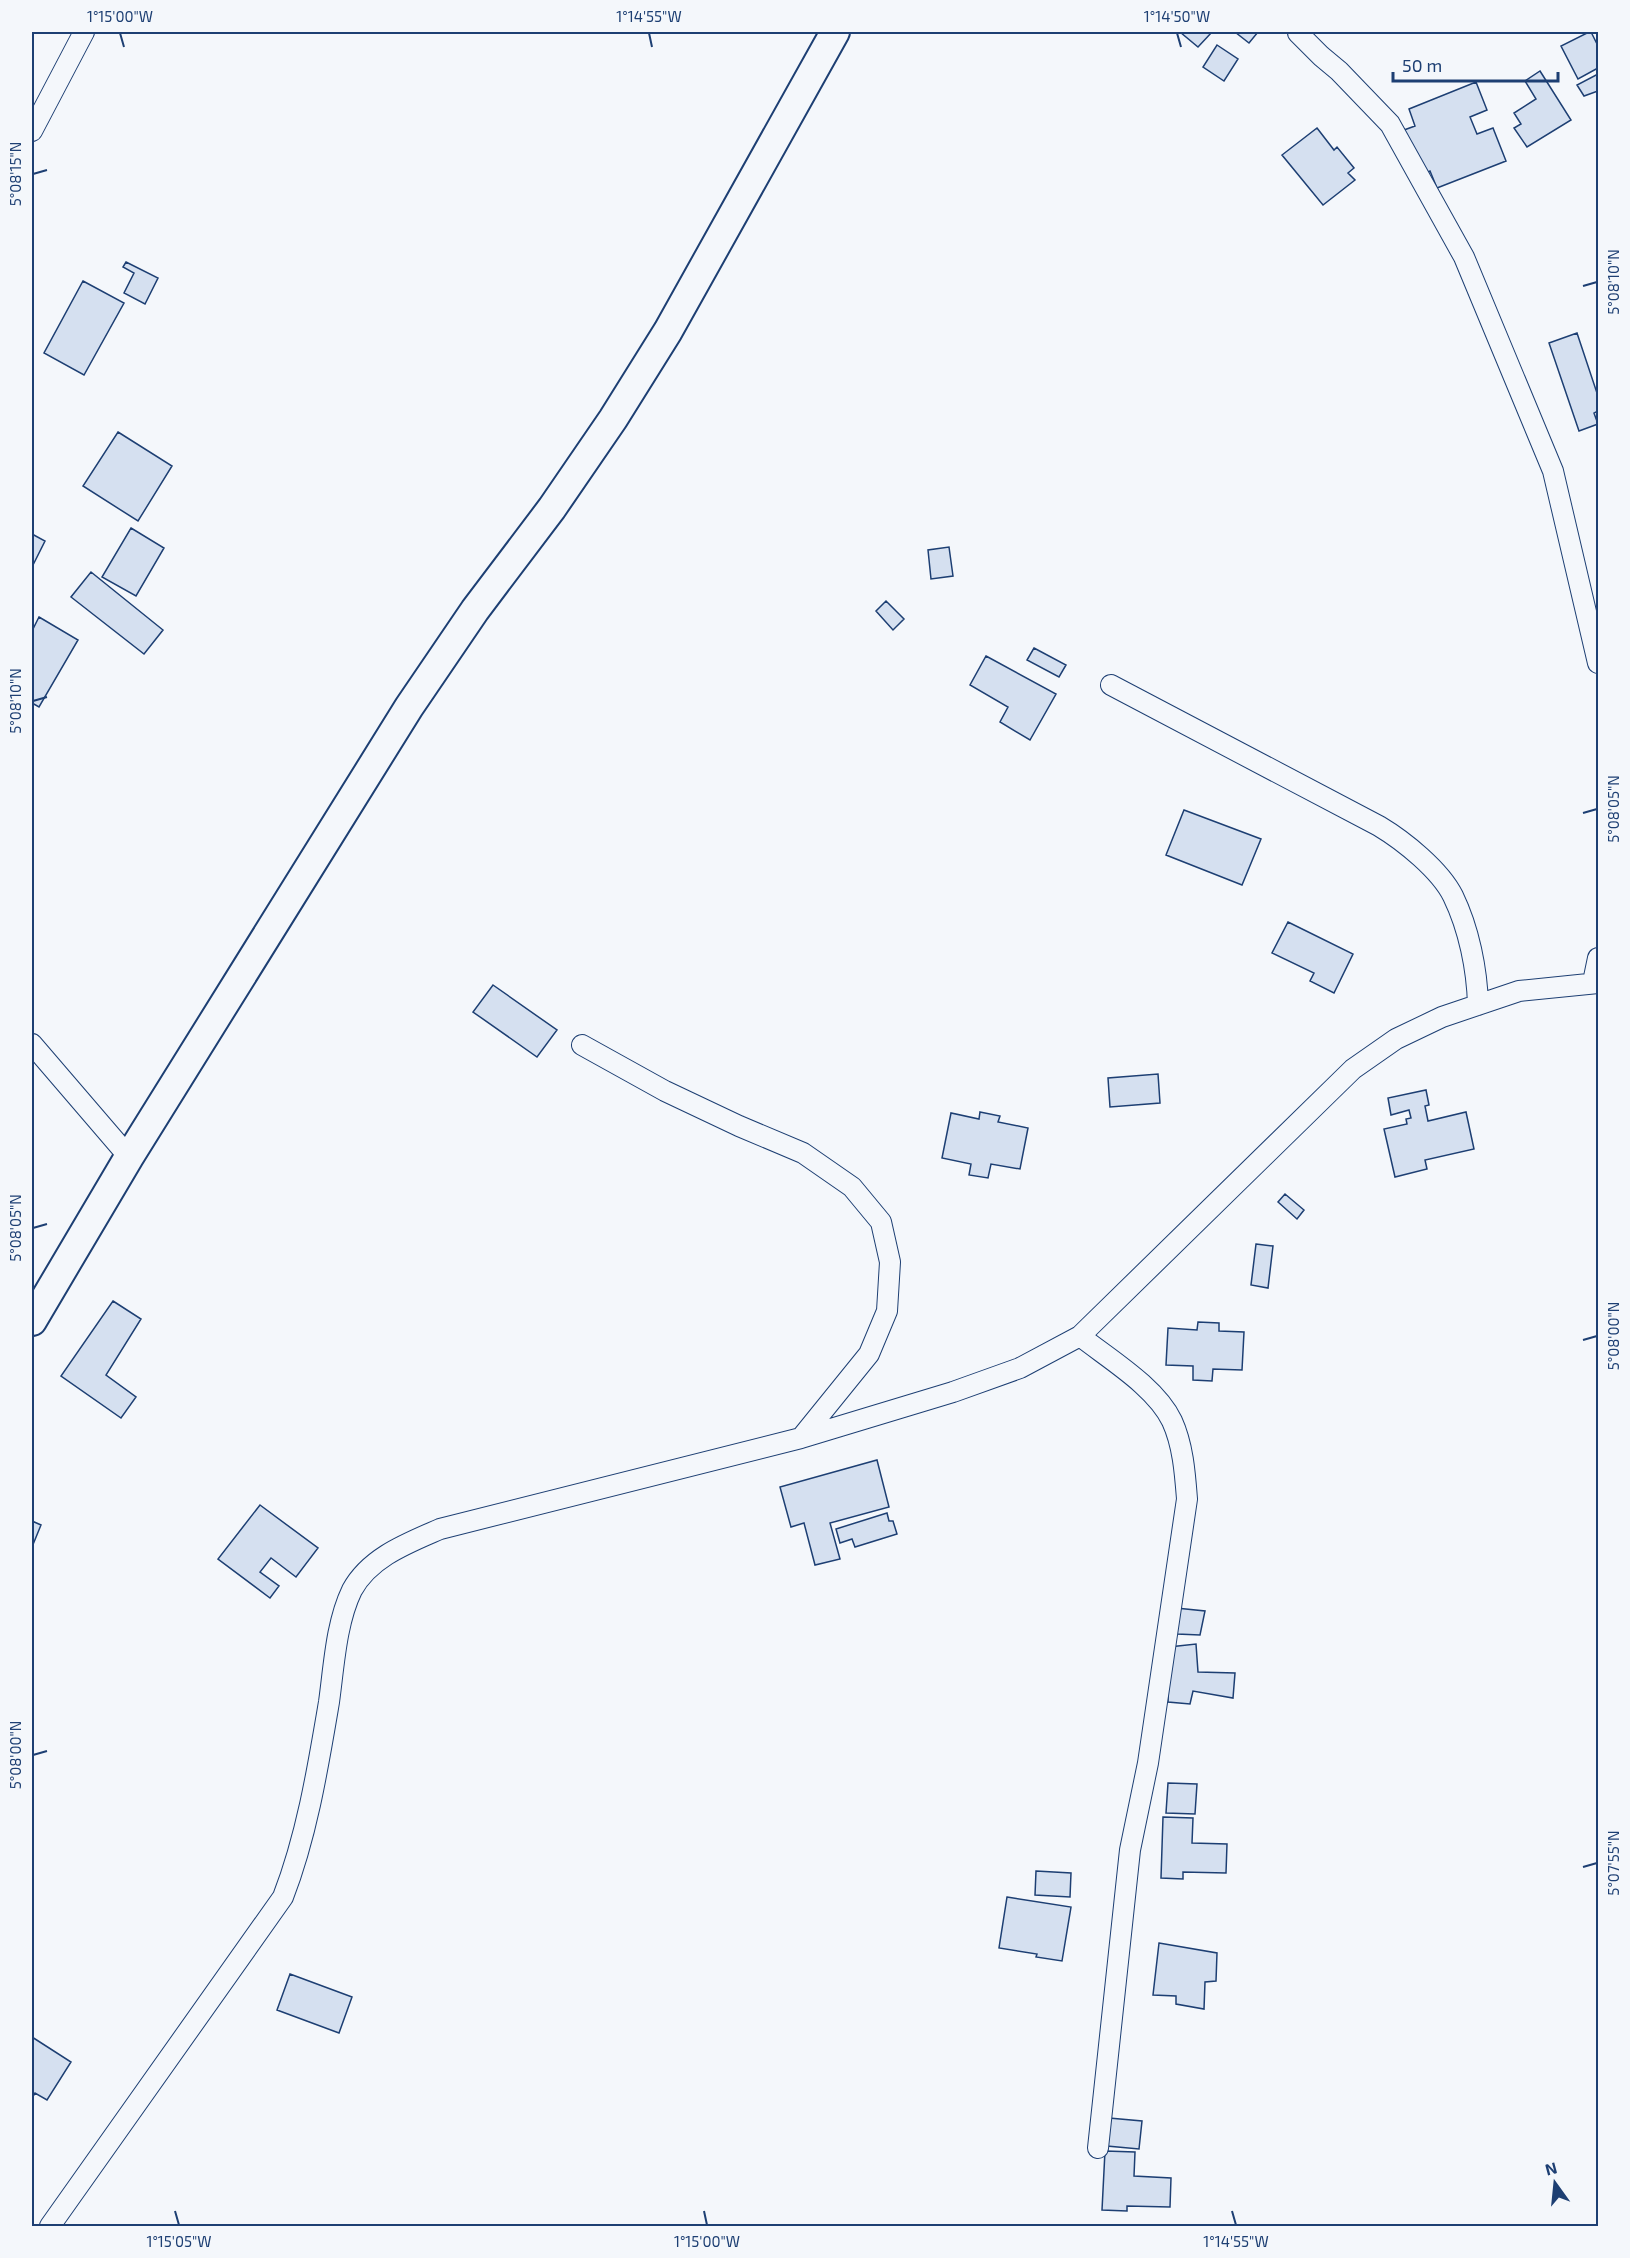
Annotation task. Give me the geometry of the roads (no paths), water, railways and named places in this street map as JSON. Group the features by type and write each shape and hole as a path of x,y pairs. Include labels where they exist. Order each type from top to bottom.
{"street":[{"path":"32,131 84,32"},
{"path":"32,1321 129,1157 409,706 475,610 552,508 613,419 668,330 835,32"},
{"path":"1298,33 1339,71 1390,124 1464,257 1553,471 1599,663"},
{"path":"1111,685 1399,837 1419,855 1452,894 1461,916 1478,984 1478,1005"},
{"path":"50,2226 282,1897 295,1866 303,1832 324,1729 342,1621 353,1590 367,1571 393,1549 440,1529 801,1438 953,1392 1020,1368 1080,1336 1353,1069 1395,1039 1442,1017 1519,991 1596,982 1599,958"},
{"path":"32,1044 129,1157"},
{"path":"582,1045 665,1091 802,1153 852,1187 881,1222 890,1262 887,1311 869,1354 801,1438"},
{"path":"1080,1336 1152,1394 1172,1421 1184,1460 1187,1499 1148,1763 1130,1850 1098,2148"}]}
